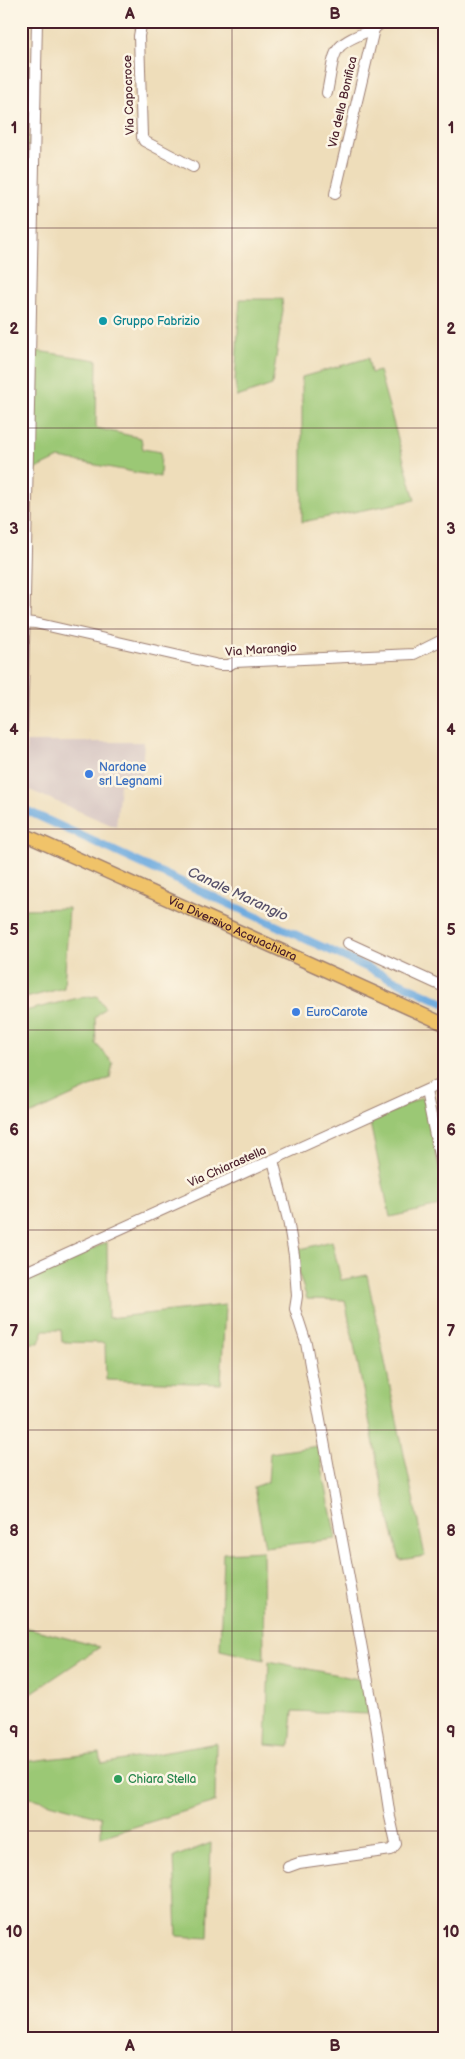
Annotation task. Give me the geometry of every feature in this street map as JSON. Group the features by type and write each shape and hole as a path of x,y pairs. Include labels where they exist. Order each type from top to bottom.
{"main road":[{"name":"Via Diversivo Acquachiara","path":"21,833 444,1024"}],"street":[{"path":"21,789 37,21"},
{"name":"Via Capocroce","path":"142,21 139,36 142,138 144,142 193,167"},
{"path":"327,93 335,52 339,46 346,39 374,28 383,21"},
{"name":"Via della Bonifica","path":"335,194 374,28"},
{"name":"Via Marangio","path":"23,622 35,623 219,665 229,665 234,662 414,654 444,639"},
{"path":"348,943 444,987"},
{"name":"Via Chiarastella","path":"21,1274 444,1082"},
{"path":"426,1091 444,1180"},
{"path":"273,1160 288,1220 297,1275 298,1296 295,1309 306,1343 396,1844 391,1850 299,1863 288,1867"}],"shaded area":[{"path":"26,742 144,742 141,784 120,784 116,827 27,789"}],"green space":[{"path":"21,120 29,120 28,147 21,147"},
{"path":"240,299 282,299 283,310 272,385 237,397 235,381"},
{"path":"37,351 97,360 96,428 141,438 143,449 161,452 160,477 59,458 32,471"},
{"path":"368,358 371,373 379,371 415,500 302,522 302,377"},
{"path":"69,908 64,988 22,999 24,909"},
{"path":"97,996 105,1008 95,1017 96,1044 113,1063 110,1078 25,1117 22,1116 25,1011 78,998"},
{"path":"422,1097 425,1101 444,1192 444,1205 390,1217 370,1123"},
{"path":"332,1241 341,1280 367,1275 425,1556 400,1560 390,1524 345,1300 307,1299 300,1277 297,1250"},
{"path":"107,1242 108,1318 225,1305 221,1384 106,1380 105,1343 62,1342 61,1330 44,1330 39,1343 21,1343 21,1283"},
{"path":"318,1446 336,1539 265,1547 254,1487 268,1482 270,1453"},
{"path":"263,1551 264,1660 220,1650 223,1553"},
{"path":"21,1626 100,1647 21,1700"},
{"path":"269,1661 363,1680 368,1714 293,1711 290,1747 266,1745"},
{"name":"Chiara Stella","path":"216,1743 215,1802 101,1837 101,1817 21,1795 21,1762 100,1753 102,1764"},
{"path":"211,1843 208,1938 177,1936 174,1857"}],"waterway":[{"name":"Canale Marangio","path":"21,808 444,1003"}],"place":[{"name":"Gruppo Fabrizio","path":"103,321"},
{"name":"Nardone srl Legnami","path":"89,774"},
{"name":"EuroCarote","path":"296,1012"},
{"name":"Chiara Stella","path":"118,1779"}]}
